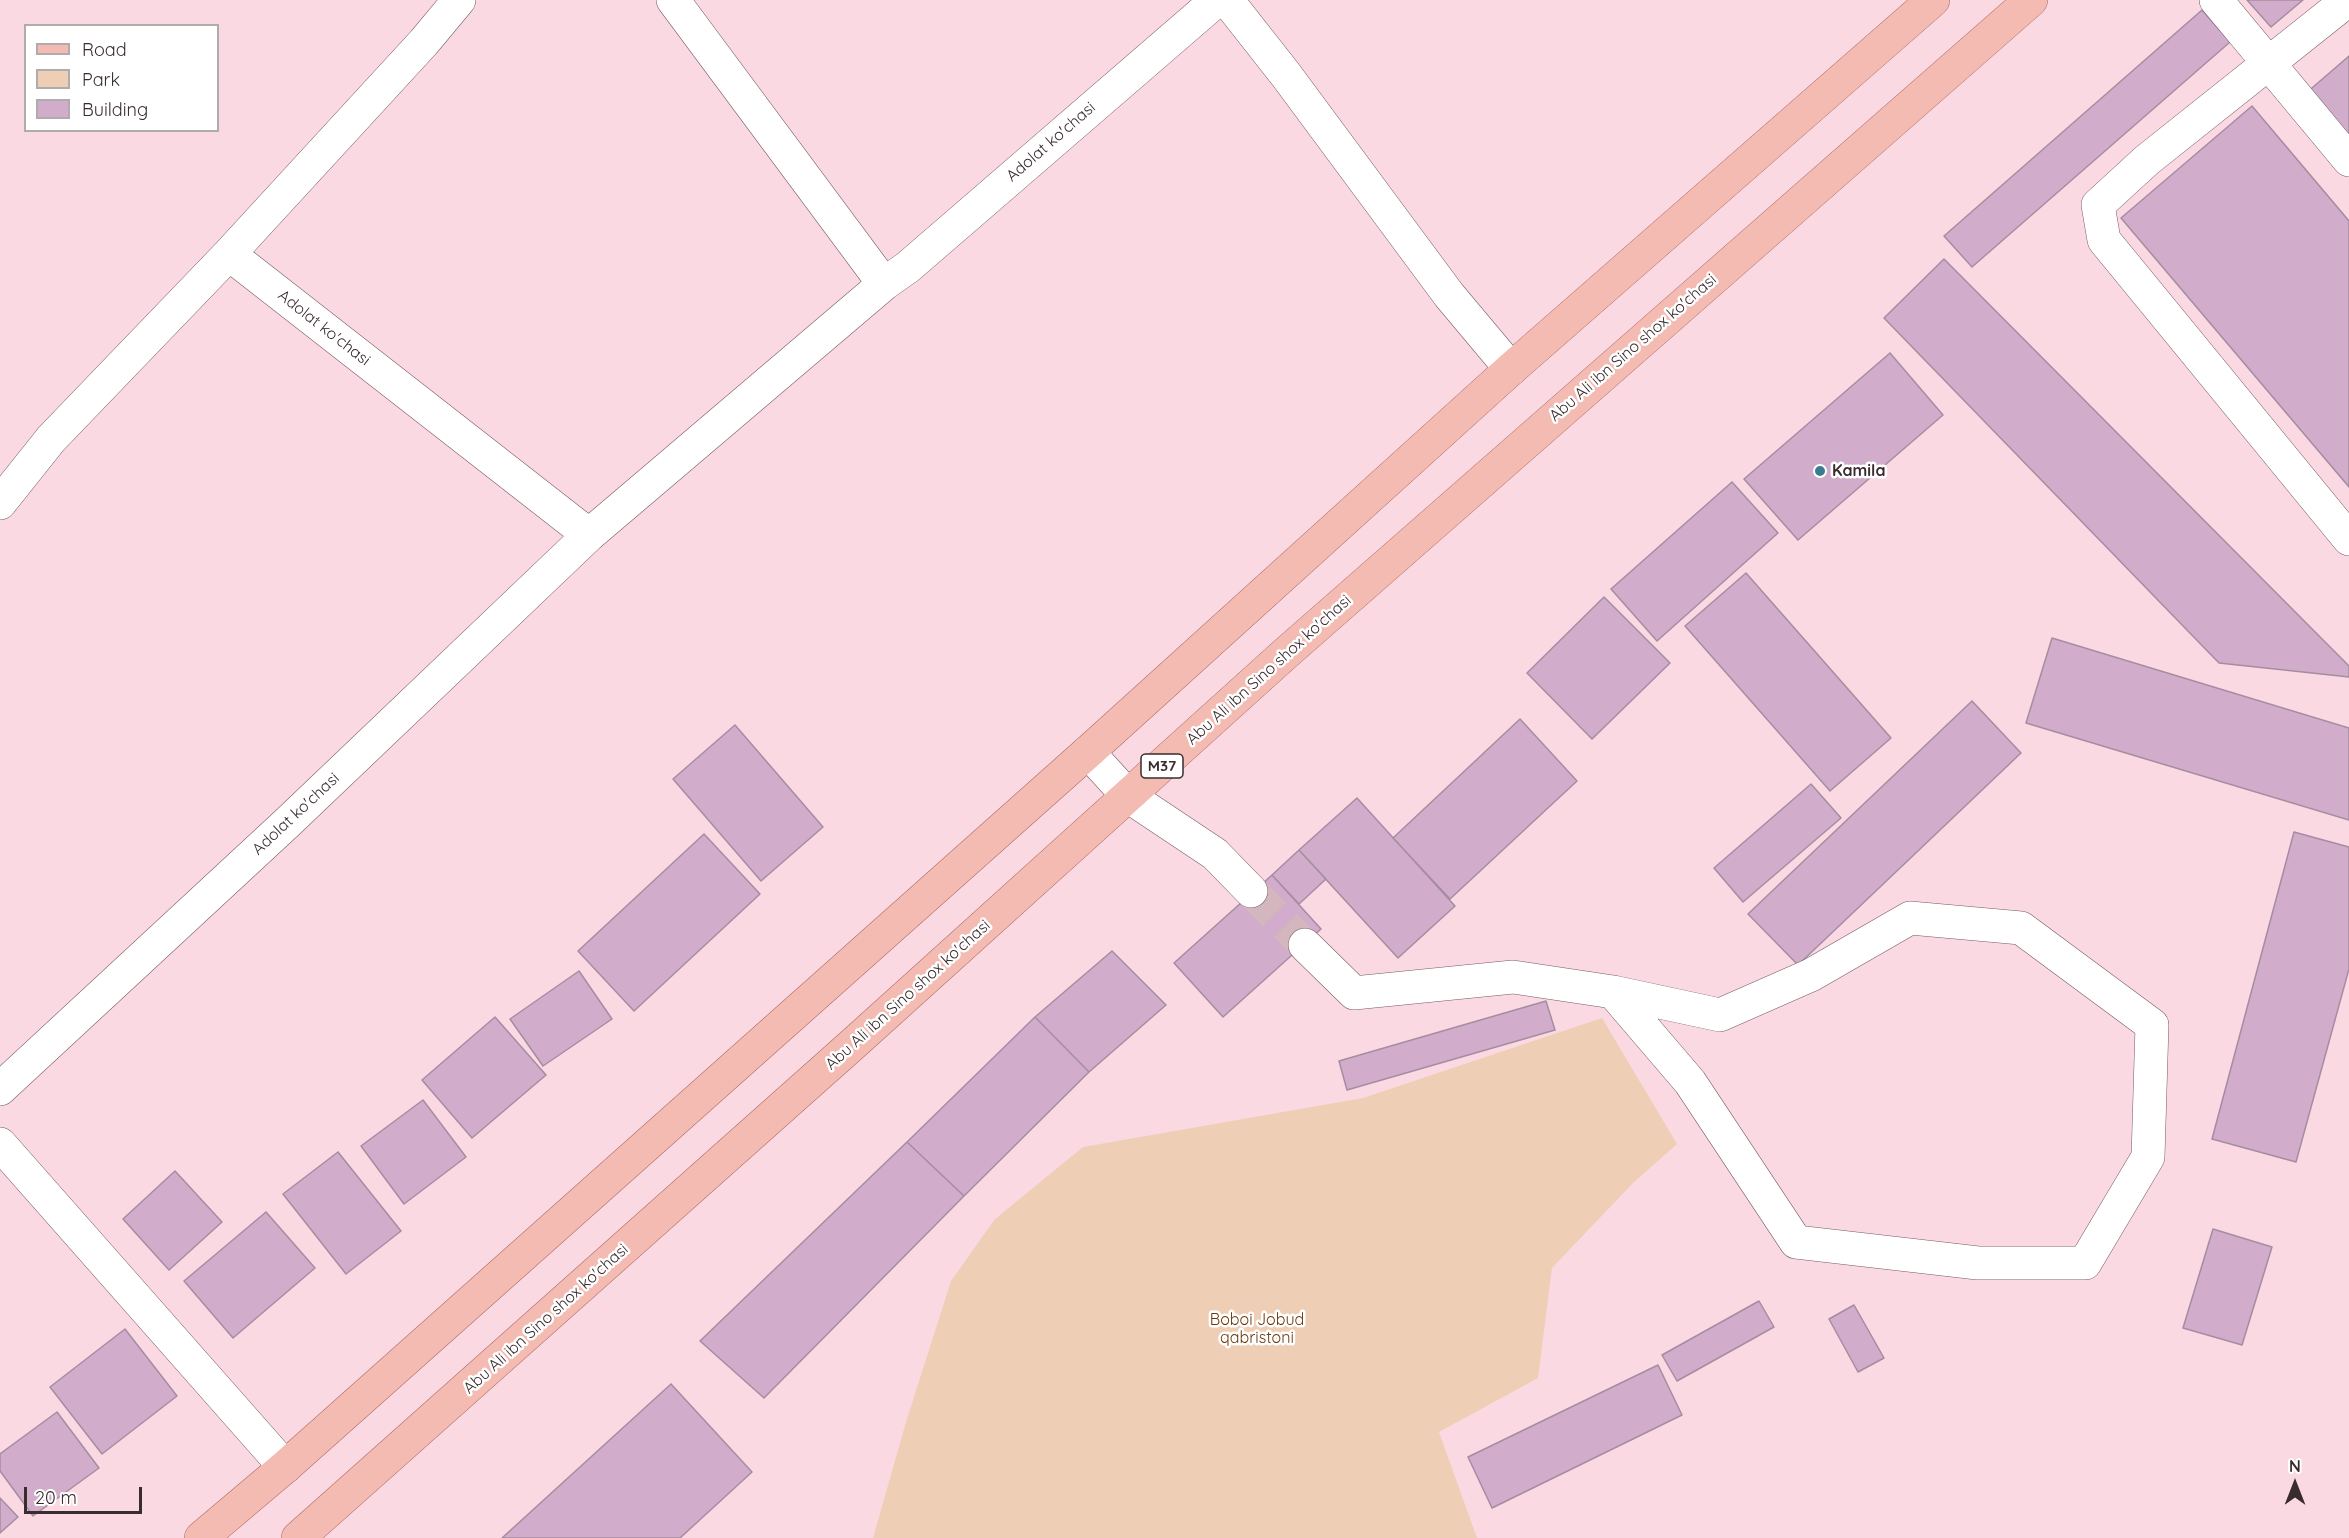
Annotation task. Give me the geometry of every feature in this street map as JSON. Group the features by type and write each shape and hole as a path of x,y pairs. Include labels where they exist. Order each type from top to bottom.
{"main road":[{"path":"201,1538 285,1467 1088,752 1511,369 1933,0"},
{"name":"Abu Ali ibn Sino shox ko'chasi","path":"298,1538 1286,653 2031,0"}],"street":[{"path":"0,503 51,439 229,254 424,42 459,0"},
{"path":"673,0 884,284"},
{"name":"Adolat ko'chasi","path":"0,1089 287,823 589,535 884,284 908,267 1217,0"},
{"path":"1227,0 1286,75 1449,296 1511,369"},
{"path":"2216,0 2349,160"},
{"path":"2348,0 2147,160 2098,205 2104,240 2349,539"},
{"name":"Adolat ko'chasi","path":"229,254 589,535"},
{"path":"1088,752 1128,796 1215,854 1251,891"},
{"path":"1305,945 1354,993 1513,977 1613,992 1720,1015 1811,975 1910,918 2021,928 2152,1025 2148,1157 2085,1263 1978,1263 1796,1242 1690,1082 1613,992"},
{"path":"0,1144 285,1467"}],"green space":[{"name":"Boboi Jobud qabristoni","path":"1602,1018 1677,1144 1633,1183 1552,1268 1538,1378 1439,1432 1477,1538 873,1538 906,1422 951,1281 995,1219 1083,1147 1363,1098"}],"building":[{"path":"2247,0 2303,0 2271,27"},
{"path":"2202,10 2230,42 1972,267 1944,236"},
{"path":"2349,56 2349,144 2305,94"},
{"path":"2252,106 2349,221 2349,487 2121,218"},
{"path":"1944,259 2349,666 2349,677 2219,663 1884,318"},
{"path":"1890,353 1943,415 1798,540 1744,479"},
{"path":"1732,482 1778,533 1657,641 1611,589"},
{"path":"1746,573 1891,738 1830,791 1685,626"},
{"path":"1604,597 1670,663 1592,739 1527,673"},
{"path":"2052,638 2349,728 2349,820 2026,723"},
{"path":"1972,701 2021,753 1798,965 1748,914"},
{"path":"1520,719 1577,781 1450,899 1393,838"},
{"path":"735,725 823,827 761,881 673,779"},
{"path":"1811,784 1841,818 1743,902 1714,868"},
{"path":"1357,798 1455,906 1398,958 1299,850"},
{"path":"2294,832 2349,847 2349,969 2296,1162 2212,1139"},
{"path":"704,834 760,894 634,1011 578,951"},
{"path":"1299,850 1326,879 1299,904 1272,875"},
{"path":"1272,875 1321,929 1223,1017 1174,963"},
{"path":"1112,951 1166,1005 1089,1072 1035,1017"},
{"path":"579,971 612,1019 543,1066 510,1019"},
{"path":"1546,1001 1555,1030 1347,1090 1339,1061"},
{"path":"495,1017 546,1075 472,1138 422,1080"},
{"path":"1035,1017 1089,1072 964,1196 907,1142"},
{"path":"423,1100 466,1157 404,1204 361,1146"},
{"path":"907,1142 964,1196 764,1398 700,1341"},
{"path":"338,1152 401,1231 346,1274 283,1194"},
{"path":"175,1171 222,1222 169,1270 123,1219"},
{"path":"266,1212 315,1268 233,1338 184,1281"},
{"path":"2213,1229 2272,1247 2242,1345 2183,1328"},
{"path":"1759,1301 1774,1327 1677,1381 1662,1355"},
{"path":"1854,1305 1884,1358 1858,1372 1829,1319"},
{"path":"125,1329 177,1396 102,1454 50,1387"},
{"path":"1658,1365 1682,1415 1492,1508 1468,1457"},
{"path":"671,1384 752,1472 680,1538 502,1538"},
{"path":"57,1412 99,1468 33,1516 0,1471 0,1454"},
{"path":"0,1498 18,1517 0,1533"}],"tunnel":[{"path":"1251,891 1305,945"}],"place":[{"name":"Kamila","path":"1820,471"}]}
